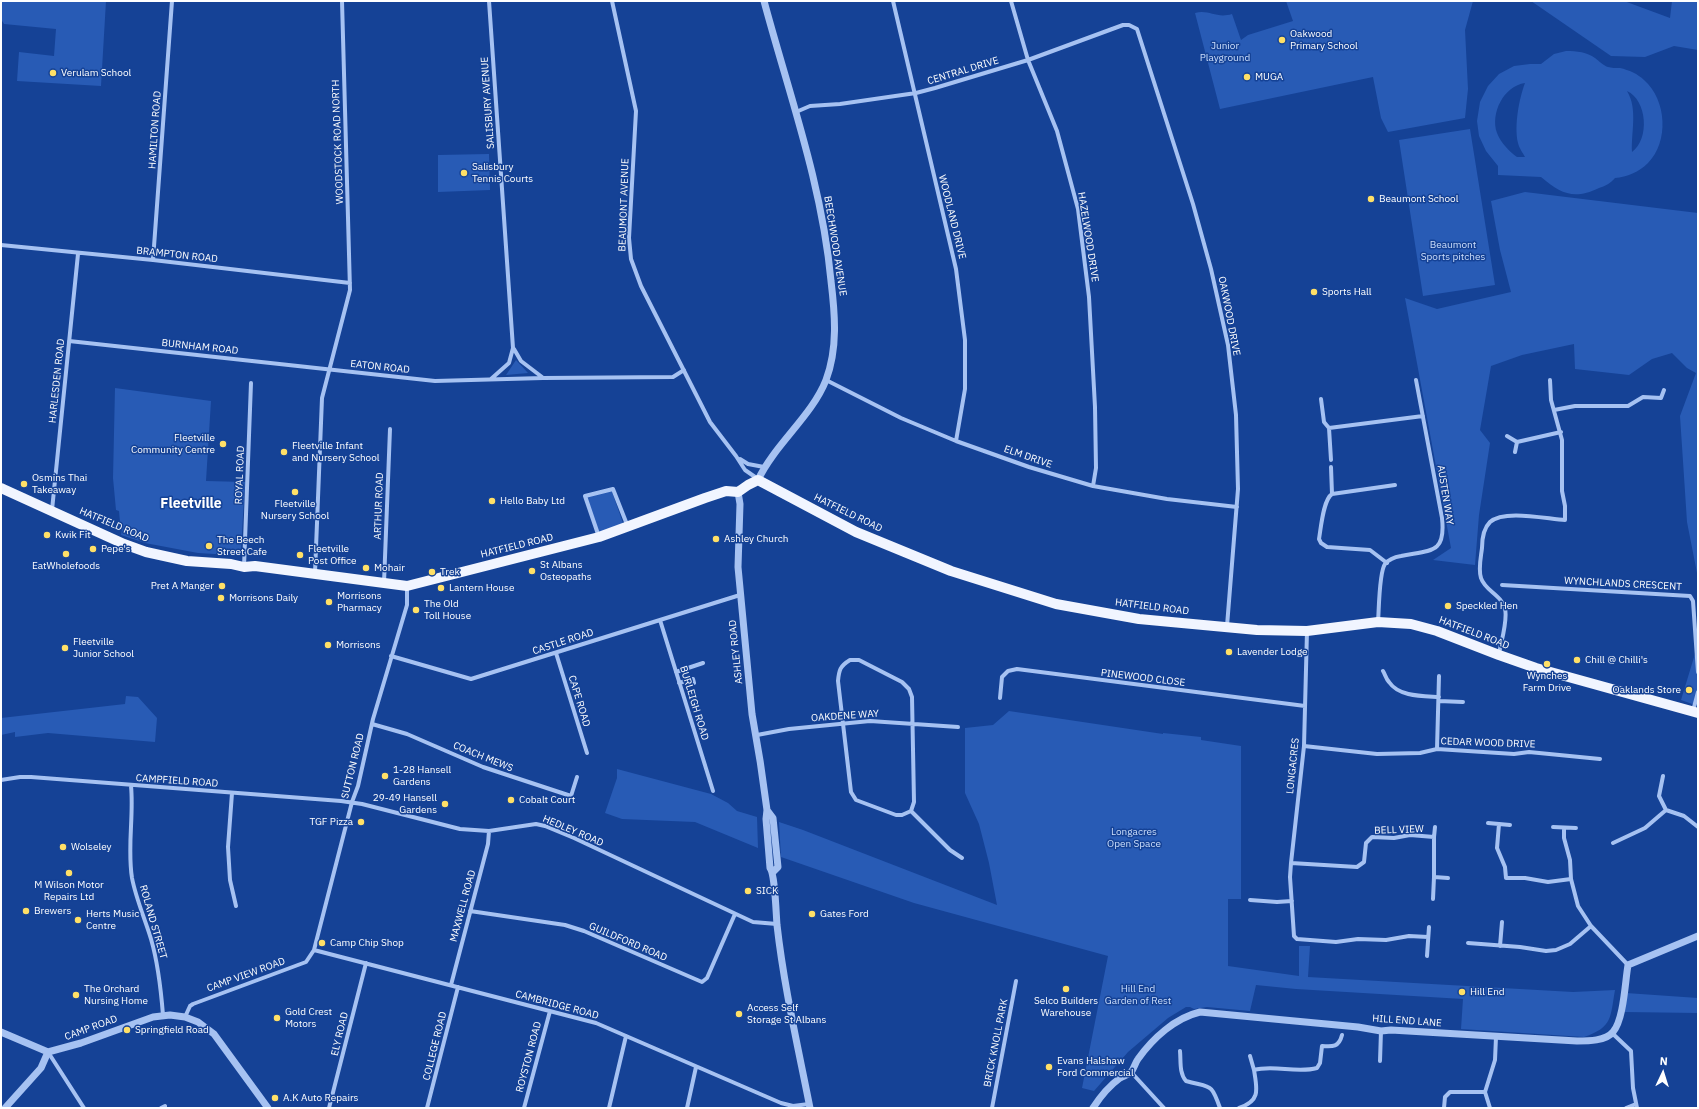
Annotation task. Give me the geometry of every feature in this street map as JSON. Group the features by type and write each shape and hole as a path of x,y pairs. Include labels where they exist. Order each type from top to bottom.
{"main road":[{"name":"HATFIELD ROAD","path":"1,488 124,544 150,553 187,561 231,564 244,567 255,566 314,575 407,586 599,537 628,528 726,491 738,492 748,484 758,480 856,532 951,571 1056,604 1107,614 1156,621 1276,631 1307,631 1378,622 1411,624 1437,631 1499,656 1536,668 1696,712"}],"street":[{"name":"HAMILTON ROAD","path":"153,260 172,1"},
{"name":"WOODSTOCK ROAD NORTH","path":"314,575 321,410 329,370 350,290 342,1"},
{"name":"SALISBURY AVENUE","path":"489,1 513,348 508,363 491,379"},
{"name":"BEAUMONT AVENUE","path":"612,1 636,110 629,238 631,259 641,286 710,422 745,470 758,480"},
{"name":"BEECHWOOD AVENUE","path":"758,480 764,467 810,405 826,380 833,350 835,328 830,265 816,189 796,112 764,1"},
{"name":"WOODLAND DRIVE","path":"893,1 916,93 928,154 956,269 965,340 965,390 956,441"},
{"name":"HAZELWOOD DRIVE","path":"1011,1 1028,60 1057,130 1078,209 1089,297 1095,407 1096,468 1093,486"},
{"name":"CENTRAL DRIVE","path":"796,112 810,106 840,104 916,93 1028,60 1123,25 1129,25"},
{"name":"OAKWOOD DRIVE","path":"1129,25 1136,29 1193,204 1211,269 1228,345 1236,416 1237,507 1227,627"},
{"name":"BRAMPTON ROAD","path":"1,245 78,254 153,260 350,283"},
{"name":"HARLESDEN ROAD","path":"52,511 78,254"},
{"name":"BURNHAM ROAD","path":"69,341 329,370"},
{"path":"513,348 521,360 542,378"},
{"name":"EATON ROAD","path":"329,370 428,381 491,379"},
{"path":"491,379 673,377 684,370"},
{"name":"ELM DRIVE","path":"826,380 901,418 956,441 1029,467 1093,486 1167,499 1237,507"},
{"name":"AUSTEN WAY","path":"1386,563 1398,557 1433,549 1442,541 1442,518 1416,380"},
{"path":"1499,656 1505,610 1502,601 1485,585 1481,578 1480,564 1484,532 1490,522 1499,516 1511,515 1565,520 1565,506 1562,491 1562,440 1551,400 1550,380"},
{"name":"ROYAL ROAD","path":"244,567 251,383"},
{"path":"1554,410 1575,406 1628,406 1643,397 1661,398 1664,390"},
{"path":"1321,399 1324,422 1329,428 1331,460"},
{"path":"1329,428 1423,416"},
{"name":"ARTHUR ROAD","path":"384,584 390,429"},
{"path":"1507,436 1517,442 1561,432"},
{"path":"1515,452 1517,442"},
{"name":"BEAUMONT AVENUE","path":"736,456 742,461 764,467"},
{"path":"1331,467 1332,494"},
{"path":"1378,622 1383,571 1386,563 1370,550 1327,547 1321,543 1320,539 1327,498 1332,494 1395,485"},
{"path":"599,537 585,496 613,489 628,528"},
{"name":"ASHLEY ROAD","path":"738,492 740,504 738,567 740,595 752,714 757,735 757,747 764,781 767,810 766,819 772,843 770,868 773,872 777,924 788,1003 810,1106"},
{"name":"WYNCHLANDS CRESCENT","path":"1502,585 1690,596 1693,601 1698,672"},
{"name":"SUTTON ROAD","path":"314,950 352,802 358,786 372,724 407,605 407,586"},
{"name":"CASTLE ROAD","path":"391,656 470,679 740,595"},
{"name":"BURLEIGH ROAD","path":"660,620 713,791"},
{"name":"LONGACRES","path":"1307,631 1304,746 1291,863 1294,934 1297,939 1336,942 1358,939 1386,940 1409,936 1428,937"},
{"name":"CAPE ROAD","path":"556,652 587,753"},
{"path":"850,660 859,660 902,682 909,689 912,697 913,723 914,802 911,811 902,815 896,815 856,800 851,792 842,723 838,681 839,670 842,665 850,660"},
{"path":"676,672 703,663"},
{"name":"PINEWOOD CLOSE","path":"1000,698 1002,677 1008,671 1017,669 1305,706"},
{"path":"1383,671 1389,682 1395,688 1413,695 1463,702"},
{"path":"1437,749 1439,676"},
{"path":"679,683 693,679 694,683"},
{"path":"1696,712 1698,692"},
{"name":"OAKDENE WAY","path":"757,735 789,728 870,721 958,727"},
{"name":"COACH MEWS","path":"372,724 406,734 483,767 571,796 577,777"},
{"name":"CEDAR WOOD DRIVE","path":"1304,746 1377,754 1420,753 1437,749 1514,754 1528,752 1600,759"},
{"path":"1662,776 1660,796 1666,810 1684,816 1698,827"},
{"name":"CAMPFIELD ROAD","path":"1,780 31,777 131,786 352,802"},
{"name":"ROLAND STREET","path":"131,786 130,840 132,877 135,893 153,948 163,1015"},
{"path":"232,793 228,854 230,880 236,906"},
{"name":"HEDLEY ROAD","path":"352,802 460,829 489,831 529,825 545,826 753,922 777,924"},
{"path":"1613,843 1645,828 1666,810"},
{"path":"911,811 950,850 962,858"},
{"path":"1488,823 1510,825"},
{"path":"1499,824 1497,848 1505,867 1506,878 1525,878 1548,882 1571,880"},
{"name":"BELL VIEW","path":"1433,899 1435,827"},
{"path":"1553,827 1576,828"},
{"path":"1564,828 1564,838 1570,860 1571,880 1575,899 1591,926 1628,965"},
{"name":"MAXWELL ROAD","path":"451,985 488,844 489,831"},
{"name":"BELL VIEW","path":"1291,863 1357,867 1364,862 1366,843 1372,837 1394,838 1410,835 1434,837"},
{"path":"1434,877 1448,878"},
{"path":"1250,900 1277,902 1292,901"},
{"name":"GUILDFORD ROAD","path":"470,911 565,925 584,931 702,982 707,978 735,914"},
{"path":"1500,946 1502,922"},
{"path":"1468,943 1529,948 1546,951 1556,950 1570,944 1591,926"},
{"path":"1427,956 1429,927"},
{"path":"1628,965 1698,936"},
{"name":"CAMBRIDGE ROAD","path":"314,950 596,1023 787,1106 810,1106"},
{"name":"CAMP VIEW ROAD","path":"185,1017 190,1006 193,1004 306,962 314,950"},
{"name":"ELY ROAD","path":"329,1108 366,963"},
{"path":"1626,1108 1636,1106 1631,1051 1612,1033 1617,1024 1622,1007 1628,965"},
{"name":"BRICK KNOLL PARK","path":"992,1108 1016,981"},
{"name":"COLLEGE ROAD","path":"427,1108 458,987"},
{"name":"ROYSTON ROAD","path":"524,1108 550,1011"},
{"name":"HILL END LANE","path":"1093,1108 1103,1094 1119,1079 1131,1072 1136,1060 1168,1028 1185,1017 1200,1012 1358,1027 1381,1031 1392,1030 1496,1037 1590,1041 1612,1033"},
{"name":"CAMP ROAD","path":"48,1052 81,1044 132,1023 163,1015 185,1017 198,1022 214,1034 268,1108"},
{"path":"1380,1061 1381,1031"},
{"path":"1,1032 48,1052 84,1108"},
{"path":"1254,1070 1273,1067 1310,1070 1317,1068 1320,1063 1322,1046 1333,1047 1337,1045 1340,1042 1342,1035"},
{"path":"609,1108 626,1036"},
{"path":"1490,1108 1485,1092 1495,1060 1496,1037"},
{"path":"1180,1051 1181,1071 1186,1081 1211,1088 1220,1108"},
{"path":"5,1108 41,1068 48,1052"},
{"path":"1239,1108 1246,1106 1255,1097 1257,1088 1250,1056"},
{"path":"687,1108 696,1067"},
{"path":"1131,1072 1164,1108"},
{"path":"1444,1108 1445,1097 1450,1092 1485,1092"}],"green space":[{"path":"1,1 106,1 101,86 17,81 19,52 54,56 56,29 4,24 1,19"},
{"name":"Junior Playground","path":"1286,1 1473,1 1465,30 1468,89 1465,118 1388,132 1381,118 1373,77 1220,109 1195,13 1204,12 1221,15 1232,14 1241,40 1248,35 1293,21"},
{"path":"1531,1 1624,1 1670,18 1672,1 1698,1 1698,50 1674,46 1645,57 1611,56"},
{"path":"1566,51 1585,53 1592,56 1603,65 1611,68 1620,68 1636,74 1652,88 1661,110 1662,133 1655,154 1641,169 1633,174 1615,178 1603,186 1582,194 1562,191 1555,188 1541,177 1498,175 1498,166 1486,151 1479,136 1477,121 1480,102 1488,86 1499,74 1514,66 1541,64 1554,54","holes":["1525,83 1519,105 1517,121 1517,136 1520,149 1525,157 1517,157 1499,137 1495,125 1495,117 1500,102 1505,95 1517,85","1627,91 1639,102 1644,120 1642,138 1638,146 1632,152 1633,113"]},
{"name":"Beaumont Sports pitches","path":"1470,129 1495,285 1423,296 1399,140"},
{"name":"Salisbury Tennis Courts","path":"489,154 490,190 438,192 438,155"},
{"path":"1525,192 1698,213 1698,590 1697,573 1687,522 1680,416 1696,373 1687,368 1672,353 1652,359 1629,375 1575,369 1574,344 1522,355 1491,366 1480,430 1490,443 1479,515 1475,565 1433,560 1451,548 1405,298 1437,309 1511,292 1500,250 1491,201"},
{"path":"516,360 528,373 506,375"},
{"path":"115,388 211,401 206,481 245,482 241,549 231,555 198,553 145,543 121,535 123,524 120,522 119,511 116,510 113,478"},
{"path":"611,489 624,526 598,534 586,497"},
{"path":"1698,644 1698,706 1681,700"},
{"path":"126,696 138,697 157,718 155,742 48,733 15,737 15,732 1,735 1,718 125,704"},
{"name":"Longacres Open Space","path":"1009,711 1163,734 1201,737 1201,740 1241,746 1241,899 1228,899 1228,966 1299,976 1299,946 1310,946 1308,977 1573,992 1615,990 1611,1015 1605,1025 1584,1037 1461,1029 1463,999 1296,989 1256,985 1250,1011 1207,1007 1194,1009 1186,1007 1168,1018 1128,1052 1094,1091 1082,1088 1108,956 914,903 781,857 779,822 997,905 989,863 979,824 965,793 965,728 993,725"},
{"path":"617,769 711,794 728,803 737,811 757,817 758,848 695,822 622,819 605,813 617,778"},
{"path":"1626,993 1698,998 1698,1013 1625,1012"}],"place":[{"name":"Oakwood Primary School","path":"1282,40"},
{"name":"Verulam School","path":"53,73"},
{"name":"MUGA","path":"1247,77"},
{"name":"Salisbury Tennis Courts","path":"464,173"},
{"name":"Beaumont School","path":"1371,199"},
{"name":"Sports Hall","path":"1314,292"},
{"name":"Fleetville Community Centre","path":"223,444"},
{"name":"Fleetville Infant and Nursery School","path":"284,452"},
{"name":"Osmins Thai Takeaway","path":"24,484"},
{"name":"Fleetville Nursery School","path":"295,492"},
{"name":"Hello Baby Ltd","path":"492,501"},
{"name":"Kwik Fit","path":"47,535"},
{"name":"Ashley Church","path":"716,539"},
{"name":"The Beech Street Cafe","path":"209,546"},
{"name":"Pepe's","path":"93,549"},
{"name":"EatWholefoods","path":"66,554"},
{"name":"Fleetville Post Office","path":"300,555"},
{"name":"Mohair","path":"366,568"},
{"name":"St Albans Osteopaths","path":"532,571"},
{"name":"Trek","path":"432,572"},
{"name":"Pret A Manger","path":"222,586"},
{"name":"Lantern House","path":"441,588"},
{"name":"Morrisons Daily","path":"221,598"},
{"name":"Morrisons Pharmacy","path":"329,602"},
{"name":"Speckled Hen","path":"1448,606"},
{"name":"The Old Toll House","path":"416,610"},
{"name":"Morrisons","path":"328,645"},
{"name":"Fleetville Junior School","path":"65,648"},
{"name":"Lavender Lodge","path":"1229,652"},
{"name":"Chill @ Chilli's","path":"1577,660"},
{"name":"Wynches Farm Drive","path":"1547,664"},
{"name":"Oaklands Store","path":"1689,690"},
{"name":"1-28 Hansell Gardens","path":"385,776"},
{"name":"Cobalt Court","path":"511,800"},
{"name":"29-49 Hansell Gardens","path":"445,804"},
{"name":"TGF Pizza","path":"361,822"},
{"name":"Wolseley","path":"63,847"},
{"name":"M Wilson Motor Repairs Ltd","path":"69,873"},
{"name":"SICK","path":"748,891"},
{"name":"Brewers","path":"26,911"},
{"name":"Gates Ford","path":"812,914"},
{"name":"Herts Music Centre","path":"78,920"},
{"name":"Camp Chip Shop","path":"322,943"},
{"name":"Selco Builders Warehouse","path":"1066,989"},
{"name":"Hill End","path":"1462,992"},
{"name":"The Orchard Nursing Home","path":"76,995"},
{"name":"Access Self Storage St Albans","path":"739,1014"},
{"name":"Gold Crest Motors","path":"277,1018"},
{"name":"Springfield Road","path":"127,1030"},
{"name":"Evans Halshaw Ford Commercial","path":"1049,1067"},
{"name":"A.K Auto Repairs","path":"275,1098"}],"district":[{"name":"Fleetville","path":"191,504"}],"park label":[{"name":"Hill End Garden of Rest","path":"1138,994"}]}
